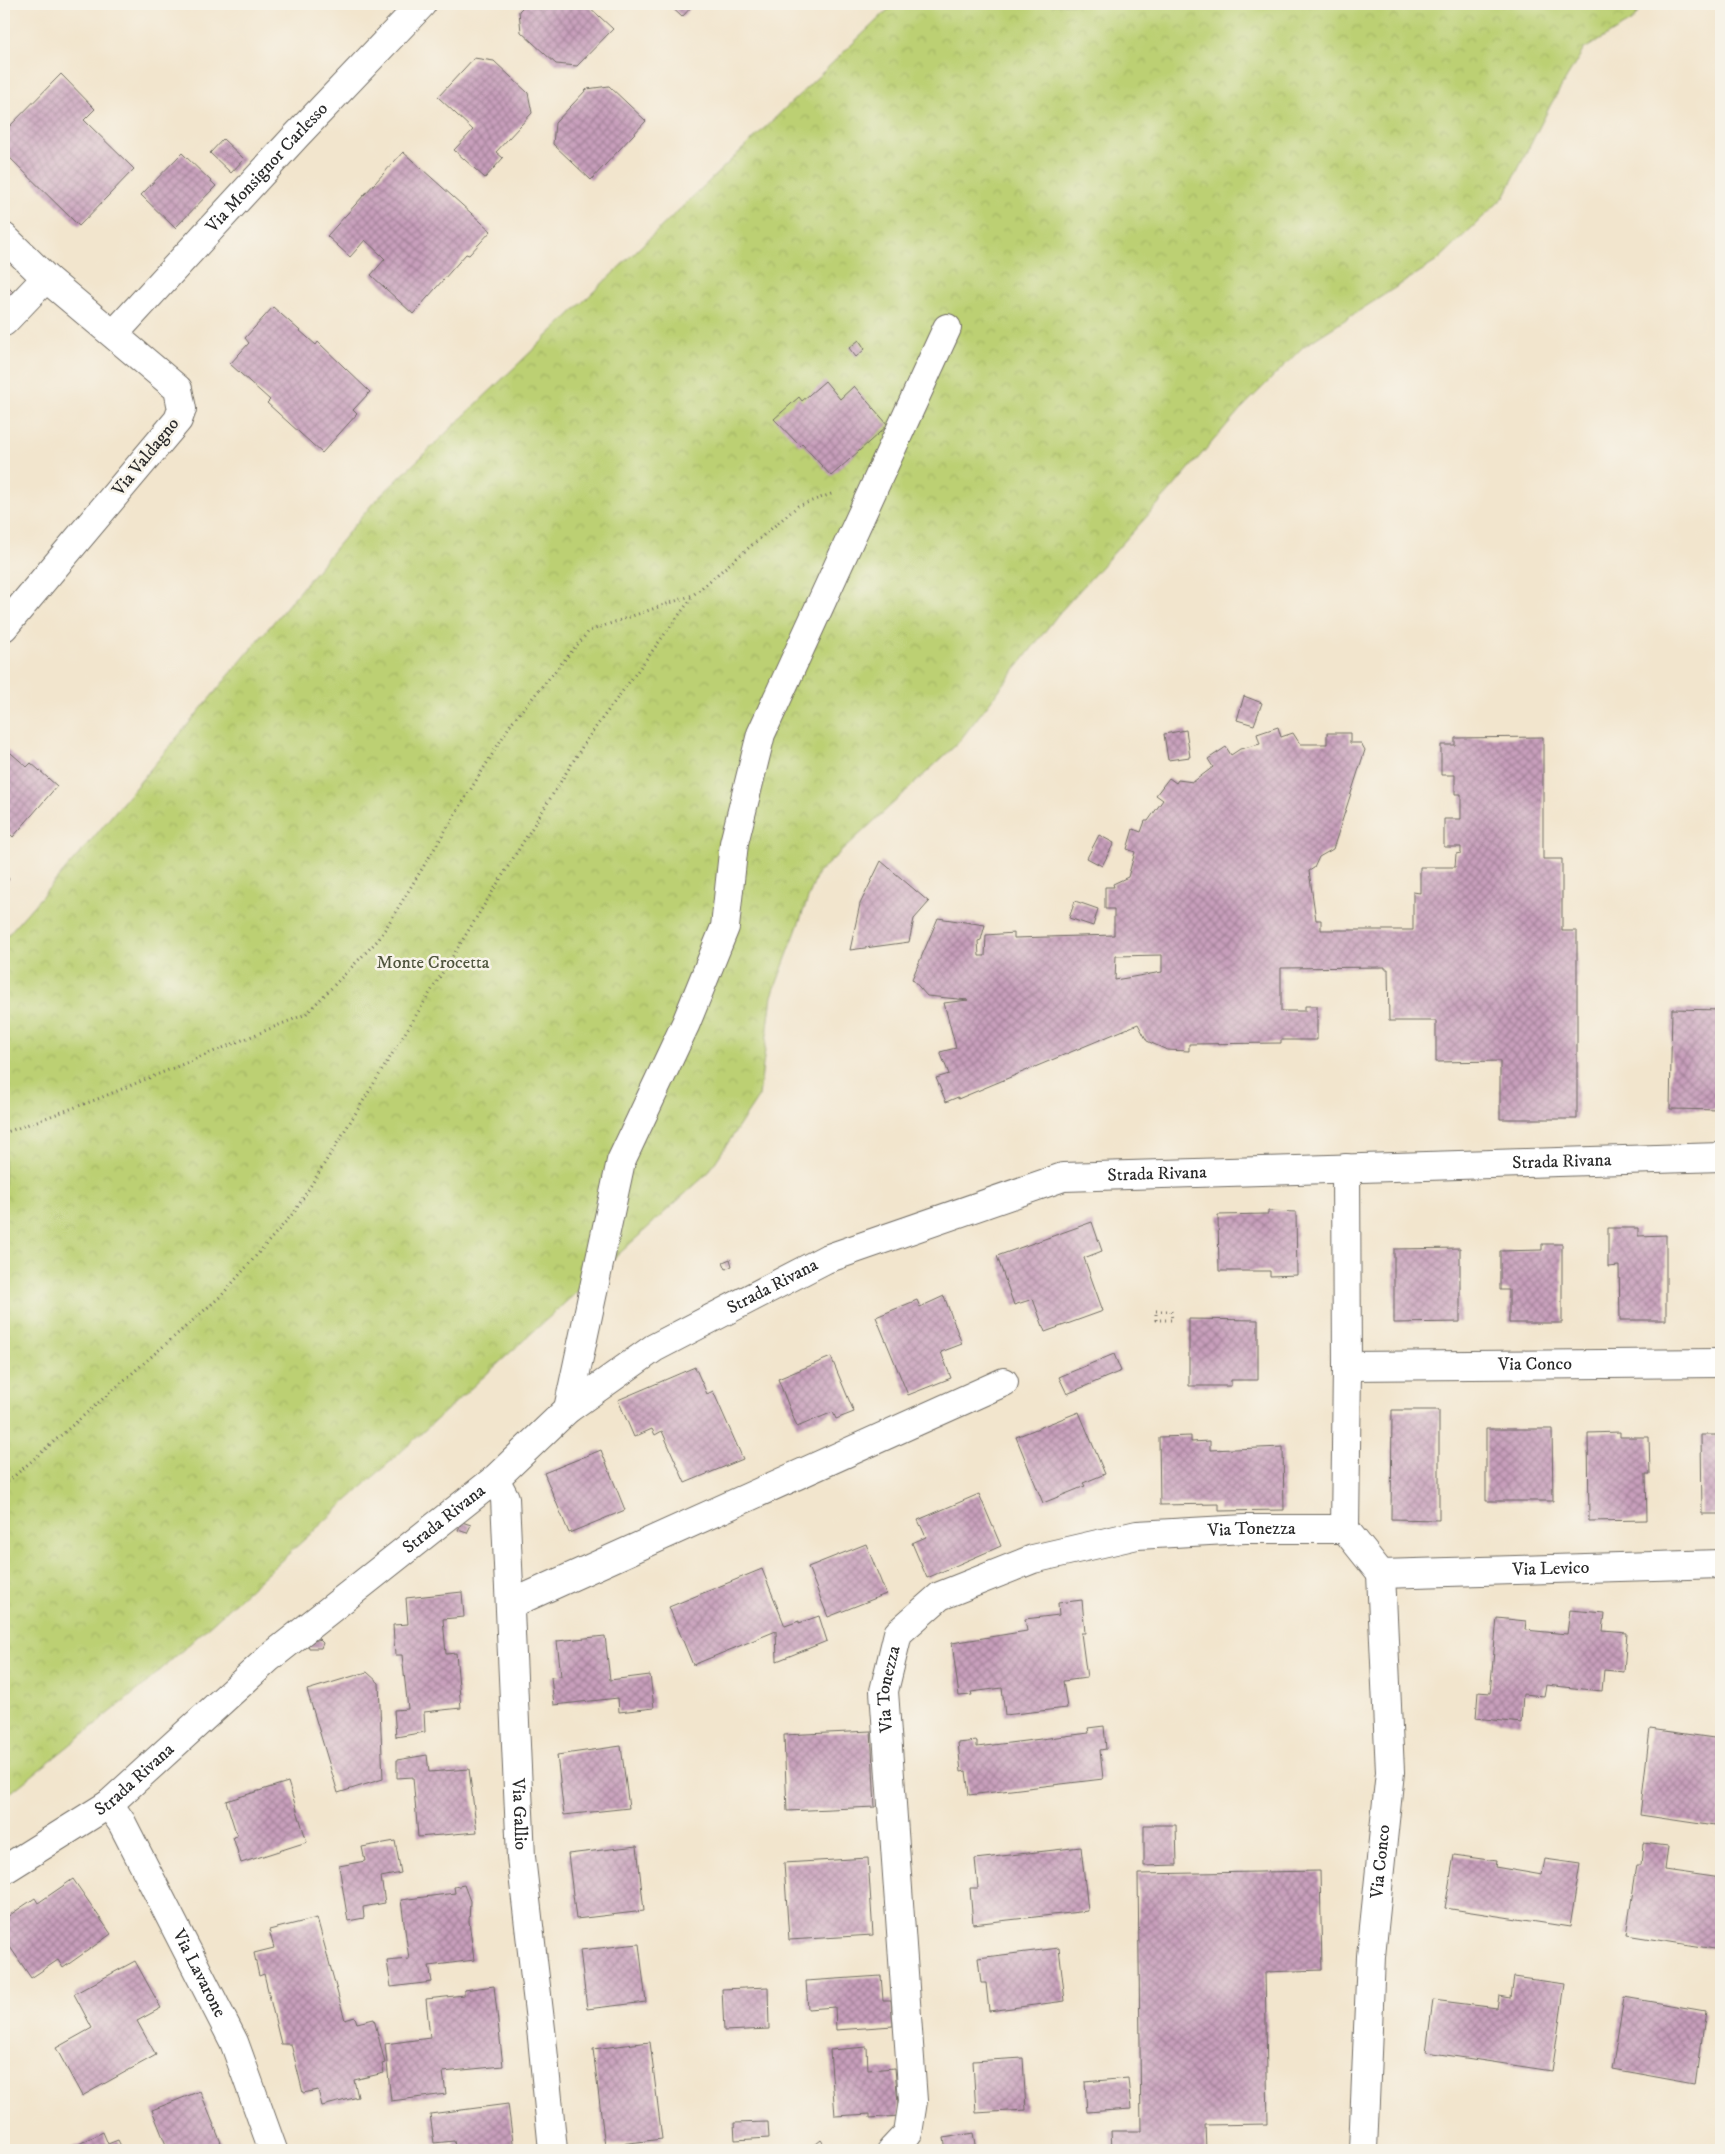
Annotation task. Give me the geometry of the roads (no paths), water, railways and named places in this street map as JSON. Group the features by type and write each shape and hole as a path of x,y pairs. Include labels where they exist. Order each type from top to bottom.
{"street":[{"name":"Via Monsignor Carlesso","path":"114,334 297,135 422,4"},
{"name":"Via Valdagno","path":"4,237 46,278 178,390 182,409 178,420 4,627"},
{"path":"4,322 46,278"},
{"path":"568,1409 621,1161 686,1023 725,927 734,843 761,734 876,479 947,328"},
{"name":"Strada Rivana","path":"4,1870 109,1804 269,1658 494,1479 568,1409 654,1348 826,1259 1063,1177 1721,1157"},
{"path":"1346,1168 1347,1366 1345,1529 1381,1574"},
{"name":"Via Conco","path":"1347,1366 1721,1363"},
{"path":"511,1604 1004,1382"},
{"name":"Via Gallio","path":"494,1479 505,1498 521,1857 553,2150"},
{"name":"Via Tonezza","path":"892,2150 908,2133 912,2100 884,1691 898,1633 940,1596 1033,1559 1138,1535 1246,1529 1345,1529"},
{"name":"Via Levico","path":"1381,1574 1721,1564"},
{"name":"Via Conco","path":"1362,2150 1371,1956 1390,1772 1381,1574"},
{"name":"Via Lavarone","path":"109,1804 122,1823 234,2042 273,2150"}],"park label":[{"name":"Monte Crocetta","path":"433,963"}]}
